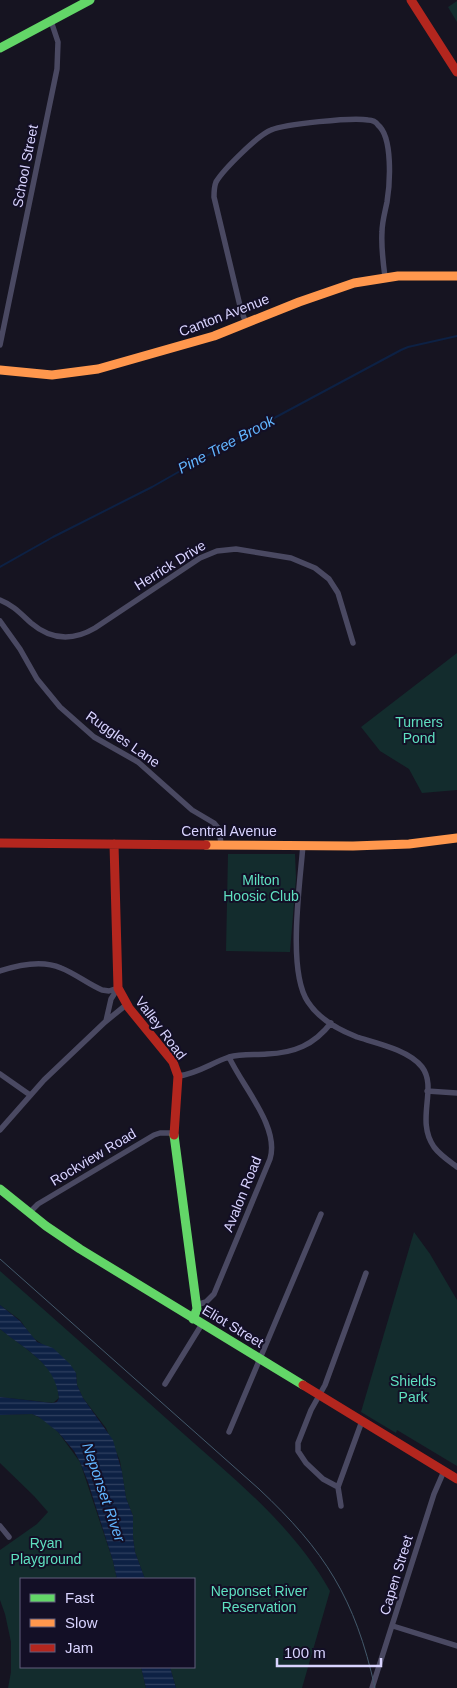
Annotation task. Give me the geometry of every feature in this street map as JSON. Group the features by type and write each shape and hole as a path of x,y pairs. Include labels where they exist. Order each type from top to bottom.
{"street":[{"path":"0,48 90,0"},
{"path":"411,0 457,72"},
{"name":"School Street","path":"0,345 57,69 58,42 51,21"},
{"path":"246,323 214,189 220,177 253,143 267,132 277,128 319,122 364,119 373,121 382,129 387,144 389,168 387,202 382,234 385,277"},
{"name":"Canton Avenue","path":"0,370 52,375 98,370 198,342 338,288 385,277 457,276"},
{"name":"Herrick Drive","path":"0,600 16,609 33,625 46,633 62,638 78,636 95,628 200,558 217,550 236,549 298,560 320,571 332,584 341,599 353,643"},
{"name":"Ruggles Lane","path":"0,621 20,649 37,679 60,707 94,737 144,767 192,810 214,823 219,830 220,844"},
{"name":"Central Avenue","path":"0,843 393,845 457,838"},
{"name":"Valley Road","path":"114,844 118,988 126,1005 170,1058 178,1076 174,1133 196,1305 196,1312 193,1318"},
{"path":"303,845 297,938 299,978 302,990 315,1011 330,1023 353,1035 414,1059 425,1073 427,1091 425,1119 430,1138 438,1151 457,1167"},
{"path":"0,971 22,966 51,965 62,968 102,990 109,991 118,988"},
{"path":"106,1022 111,999 118,988"},
{"path":"0,1130 48,1076 126,1005"},
{"path":"178,1076 192,1074 229,1057 246,1054 278,1053 297,1049 315,1041 330,1023"},
{"name":"Avalon Road","path":"196,1305 206,1302 214,1294 273,1149 268,1126 229,1057"},
{"path":"0,1074 30,1095"},
{"path":"427,1091 457,1093"},
{"name":"Rockview Road","path":"29,1213 38,1204 154,1135 174,1133"},
{"name":"Eliot Street","path":"0,1189 71,1244 457,1479"},
{"path":"229,1432 321,1214"},
{"path":"338,1487 323,1479 311,1469 303,1460 297,1447 311,1410 325,1385 366,1272"},
{"path":"165,1384 202,1324"},
{"path":"341,1506 338,1487 362,1421"},
{"name":"Capen Street","path":"372,1688 434,1494 444,1471"},
{"path":"0,1526 9,1537"},
{"path":"393,1626 457,1646"}],"green space":[{"path":"457,1 457,22 448,7"},
{"name":"Turners Pond","path":"457,653 457,790 422,793 409,769 380,751 361,727"},
{"name":"Milton Hoosic Club","path":"228,854 295,854 296,878 290,952 226,951"},
{"name":"Shields Park","path":"414,1232 430,1254 457,1300 457,1466 397,1430 396,1433 361,1412"},
{"name":"Neponset River Reservation","path":"0,1271 240,1484 280,1523 298,1545 330,1591 302,1688 176,1688 170,1668 195,1668 195,1578 145,1578 135,1552 133,1516 126,1498 120,1461 106,1428 83,1398 77,1385 76,1373 33,1338 20,1320 0,1305"},
{"path":"0,1329 36,1357 49,1370 55,1381 59,1398 53,1403 0,1397"},
{"name":"Ryan Playground","path":"32,1414 45,1420 58,1432 80,1462 113,1561 117,1578 20,1578 20,1668 141,1668 146,1688 8,1688 11,1672 11,1642 0,1600 0,1550 37,1524 48,1512 0,1463 0,1415"}],"water":[{"name":"Neponset River","path":"0,1305 20,1321 37,1342 53,1348 70,1364 76,1373 77,1385 83,1398 113,1440 122,1472 126,1498 133,1516 135,1552 145,1578 117,1578 88,1482 80,1462 74,1451 58,1432 39,1417 32,1414 0,1415 0,1397 52,1403 57,1402 59,1398 52,1375 45,1366 0,1329"},
{"path":"141,1668 170,1668 176,1688 146,1688"}],"waterway":[{"name":"Pine Tree Brook","path":"0,567 53,537 152,487 263,424 401,350 457,336"}],"tram line":[{"path":"0,1259 259,1489 302,1534 319,1555 347,1602 358,1628 375,1688"}],"traffic: fast":[{"path":"0,48 90,0"},
{"path":"174,1135 197,1309 193,1319"},
{"path":"0,1189 46,1226 80,1249 303,1385"}],"traffic: slow":[{"path":"0,370 52,375 98,369 214,336 299,302 354,283 398,276 457,276"},
{"path":"206,845 353,846 409,844 457,838"}],"traffic: jam":[{"path":"411,0 457,72"},
{"path":"0,843 206,845"},
{"path":"114,844 118,988 129,1008 173,1062 178,1076 174,1135"},
{"path":"303,1385 457,1479"}]}
